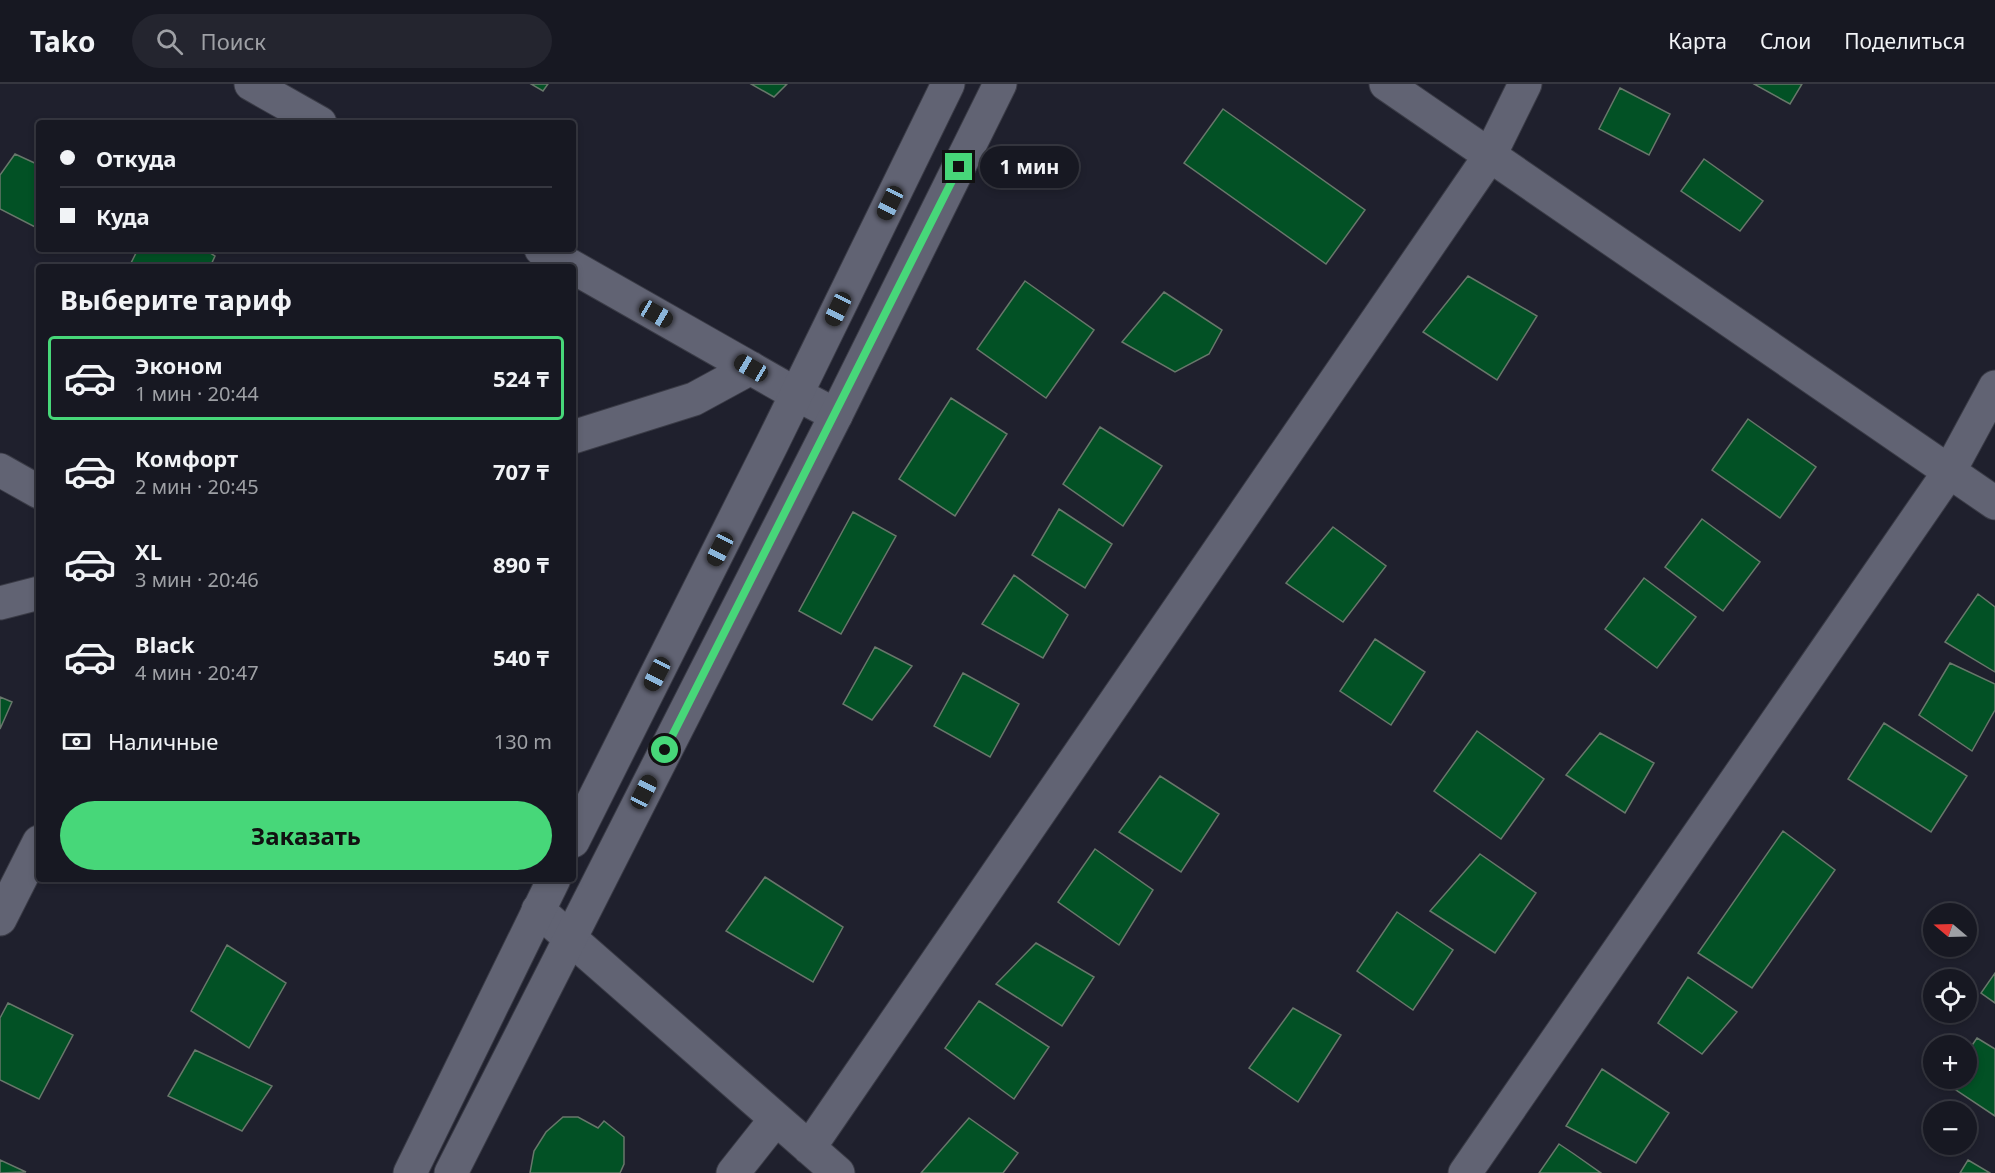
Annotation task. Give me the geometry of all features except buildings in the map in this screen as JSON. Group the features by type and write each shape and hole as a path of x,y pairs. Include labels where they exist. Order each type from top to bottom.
{"street":[{"path":"251,84 315,120"},
{"path":"576,835 948,84"},
{"path":"451,1173 836,415 1000,84"},
{"path":"1386,84 1995,503"},
{"path":"809,1148 1489,157 1525,84"},
{"path":"547,252 568,264"},
{"path":"576,268 836,415"},
{"path":"576,436 694,399 751,368"},
{"path":"1465,1173 1948,472 1995,387"},
{"path":"0,470 36,490"},
{"path":"0,603 36,594"},
{"path":"0,920 36,848"},
{"path":"410,1173 552,882"},
{"path":"538,910 568,939 838,1173"},
{"path":"733,1173 775,1120"}],"route":[{"path":"665,750 836,415 959,167"}]}
